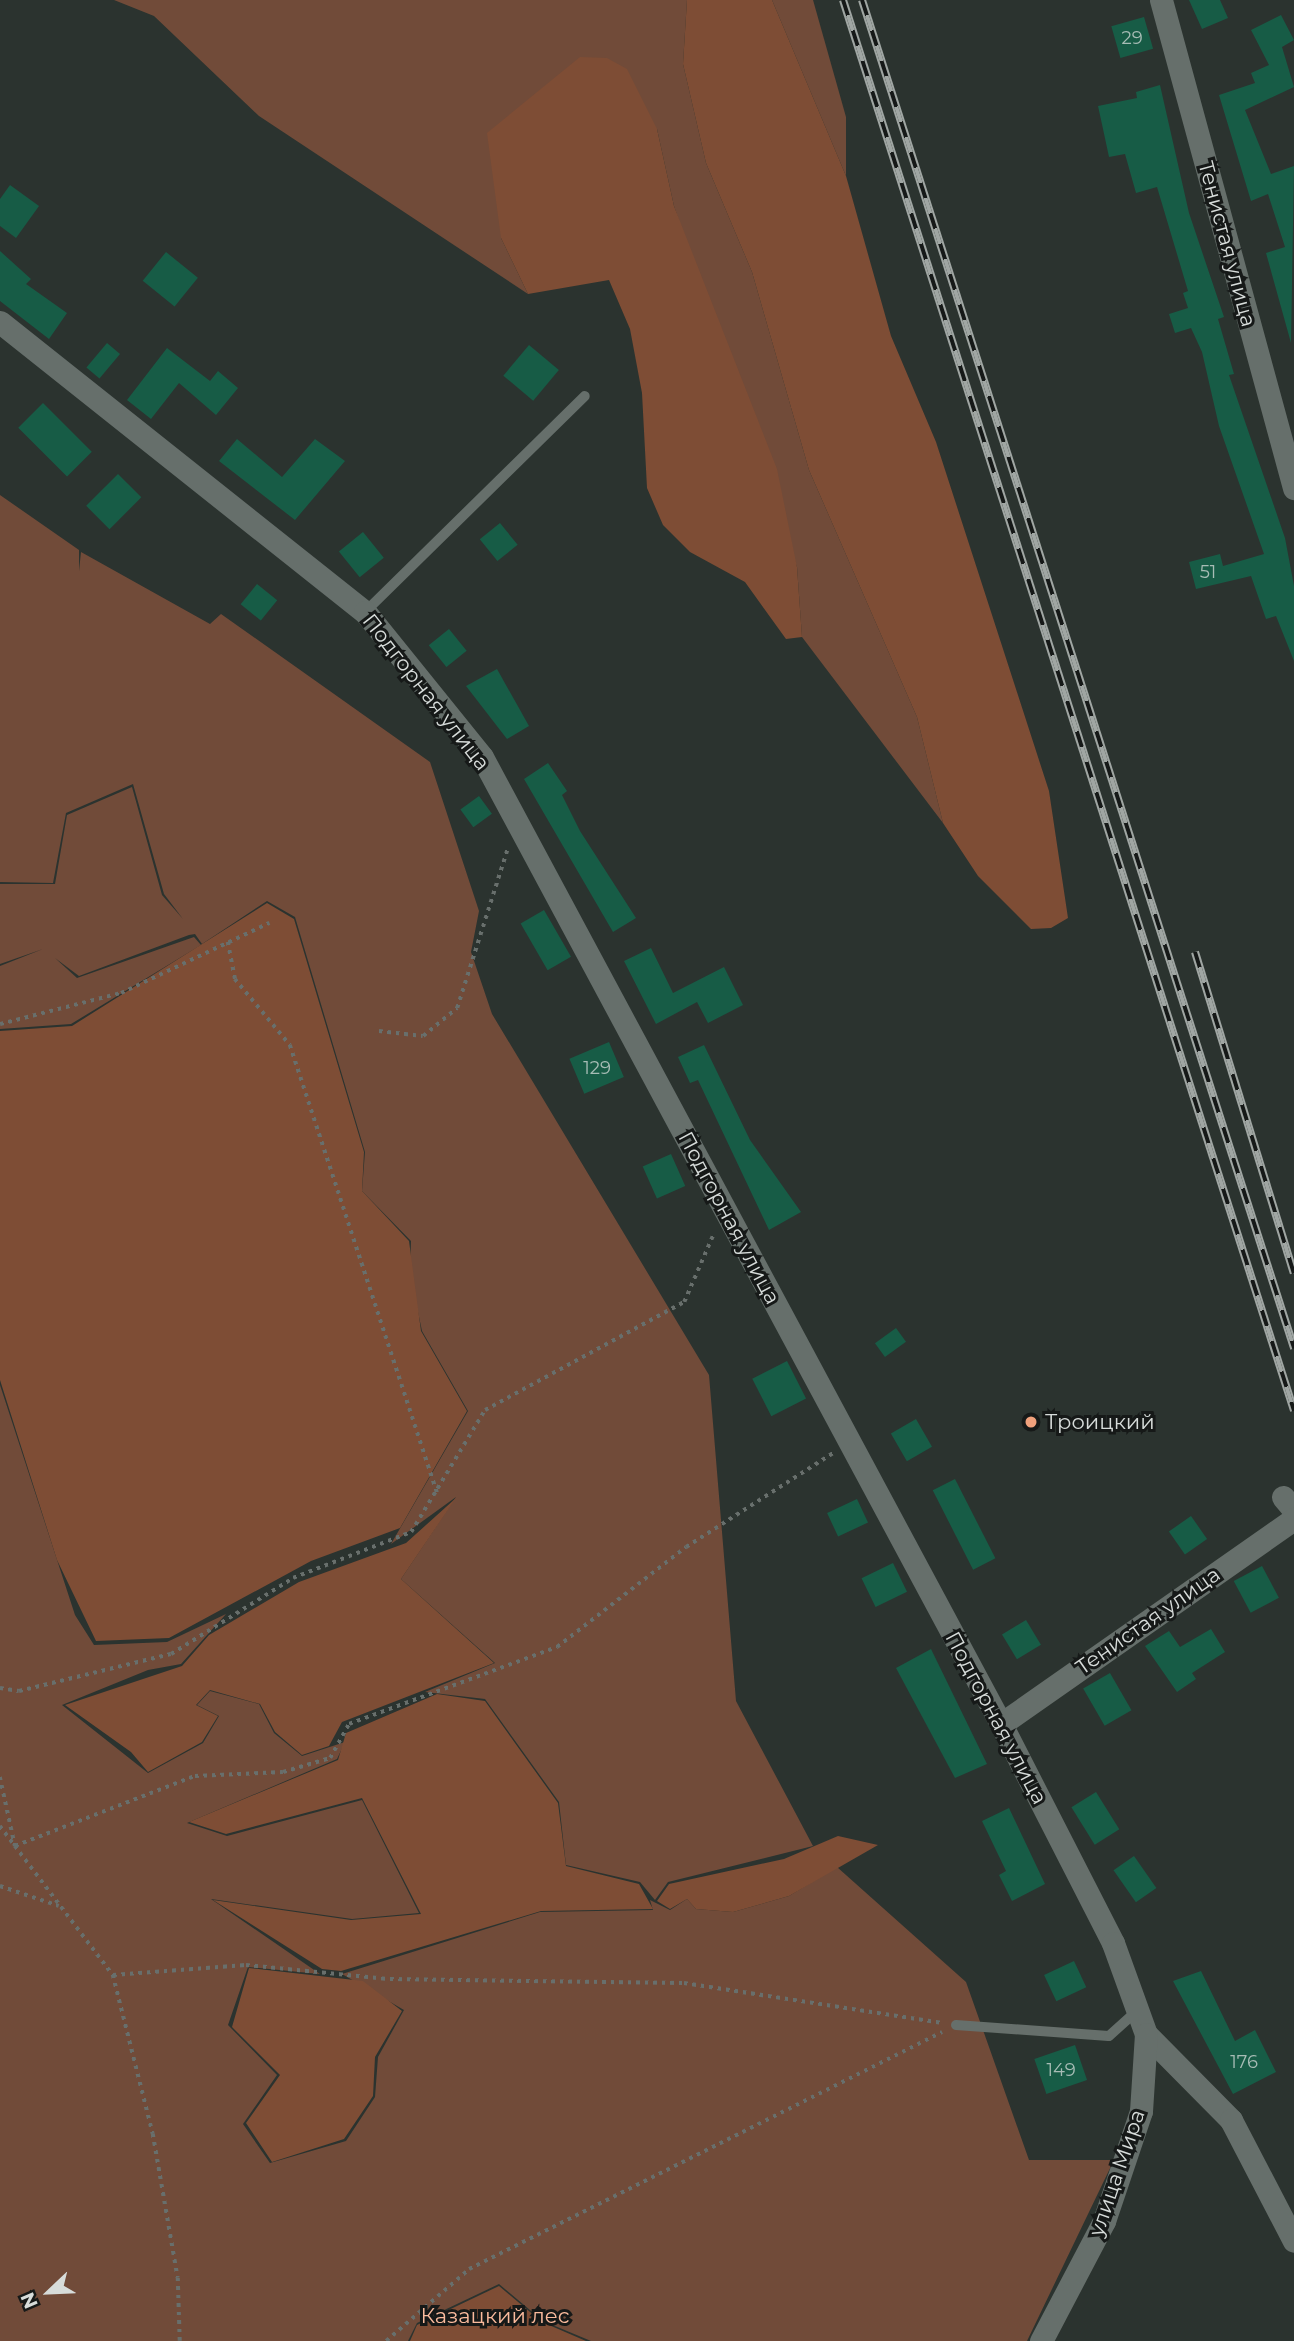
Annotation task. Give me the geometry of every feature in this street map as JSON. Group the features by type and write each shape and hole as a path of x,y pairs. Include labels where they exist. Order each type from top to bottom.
{"street":[{"name":"Тенистая улица","path":"1161,0 1294,488"},
{"name":"Подгорная улица","path":"0,322 365,612 482,757 725,1207 847,1444 1002,1724 1140,2008 1146,2034"},
{"name":"Тенистая улица","path":"1002,1724 1294,1519"},
{"path":"1146,2034 1231,2120 1294,2241"},
{"name":"улица Мира","path":"1041,2341 1104,2221 1141,2111 1146,2034"}],"lane":[{"path":"365,612 585,396"},
{"path":"957,2025 1109,2036 1140,2008"}],"path":[{"path":"379,1031 423,1036 457,1008 516,820"},
{"path":"0,1024 121,993 269,923"},
{"path":"228,942 235,979 290,1045 437,1492"},
{"path":"0,1688 19,1691 171,1654 293,1578 411,1532 485,1410 684,1302 725,1207"},
{"path":"15,1846 195,1776 283,1772 330,1758 349,1724 557,1647 686,1547 847,1444"},
{"path":"0,1777 15,1846"},
{"path":"0,1826 113,1975 153,2134 178,2278 180,2341"},
{"path":"0,1886 61,1906"},
{"path":"113,1975 246,1965 390,1979 684,1983 957,2025"},
{"path":"386,2341 469,2269 957,2025"}],"shaded area":[{"path":"114,0 687,0 683,64 706,163 752,272 809,470 917,717 943,823 802,637 797,567 674,206 657,129 501,238 528,294 259,116 154,16"},
{"path":"772,0 813,0 846,117 846,176"},
{"path":"0,495 79,550 79,571 81,552 210,624 221,614 430,762 479,911 471,952 492,1014 709,1375 736,1701 813,1846 668,1882 655,1900 640,1882 566,1865 559,1802 485,1699 425,1692 495,1663 401,1579 456,1497 391,1544 468,1411 422,1331 410,1274 411,1241 362,1191 365,1152 295,917 267,901 202,944 195,934 189,935 79,976 55,958 77,978 194,937 201,945 71,1024 0,1029 0,966 43,949 0,964 0,884 55,884 67,815 132,787 162,895 183,919 164,894 133,784 66,813 53,883 0,882"},
{"path":"0,1385 75,1615 94,1645 167,1642 226,1614 181,1664 148,1670 62,1705 148,1773 203,1743 219,1716 197,1705 210,1691 259,1704 274,1733 302,1756 345,1742 337,1759 187,1823 227,1836 362,1800 419,1913 352,1919 211,1899 320,1974 248,1967 228,2025 277,2075 243,2124 270,2163 346,2141 375,2097 378,2057 404,2010 342,1974 540,1912 653,1910 650,1900 670,1910 687,1899 696,1909 733,1912 789,1896 837,1867 966,1982 1029,2160 1114,2160 1027,2341 591,2341 543,2321 499,2284 417,2323 408,2341 0,2341"}],"green space":[{"path":"687,0 772,0 846,176 891,336 936,442 1049,791 1068,918 1051,928 1031,929 978,876 943,823 917,717 809,470 752,272 706,163 683,64"},
{"path":"580,57 607,58 627,69 657,129 674,206 777,469 797,567 802,637 786,639 745,582 690,552 663,525 647,488 642,393 630,329 609,280 528,294 501,238 487,133"},
{"path":"267,903 294,919 364,1152 362,1191 409,1241 421,1331 467,1411 400,1528 311,1561 169,1638 96,1641 57,1560 0,1380 0,1031 72,1026"},
{"path":"456,1498 401,1579 494,1663 342,1722 329,1746 302,1755 275,1732 260,1704 210,1690 196,1705 218,1716 202,1742 148,1772 131,1752 65,1705 182,1666 209,1635 299,1582 406,1543"},
{"path":"437,1694 485,1701 558,1803 566,1866 639,1884 653,1909 541,1911 341,1971 322,1969 213,1900 351,1920 421,1914 362,1798 226,1834 189,1822 338,1760 346,1733"},
{"path":"838,1836 878,1845 789,1896 733,1912 696,1909 687,1899 670,1909 657,1901 669,1884 784,1859"},
{"path":"249,1968 363,1981 402,2011 375,2057 373,2096 344,2139 272,2162 246,2123 280,2075 232,2027"},
{"name":"Казацкий лес","path":"499,2286 542,2322 586,2341 410,2341 417,2325"}],"building":[{"path":"1189,0 1220,0 1228,18 1202,29"},
{"path":"1281,15 1294,40 1282,47 1294,87 1245,110 1271,174 1294,166 1291,343 1266,253 1285,247 1268,194 1251,201 1219,95 1255,83 1251,73 1269,65 1251,30"},
{"path":"1144,17 1153,49 1120,58 1111,26"},
{"path":"1160,85 1189,213 1224,317 1218,319 1234,374 1229,375 1285,538 1294,586 1294,661 1276,616 1266,619 1251,576 1196,589 1189,562 1220,554 1223,566 1264,554 1219,426 1202,352 1191,328 1175,333 1169,314 1188,308 1183,293 1188,291 1157,187 1136,193 1125,154 1109,157 1098,106 1137,98 1136,92"},
{"path":"10,185 39,206 16,238 0,226 0,199"},
{"path":"0,251 31,279 26,284 67,313 49,339 0,301"},
{"path":"166,252 198,278 175,307 143,281"},
{"path":"107,343 120,354 99,378 86,368"},
{"path":"529,345 559,370 533,401 503,376"},
{"path":"167,348 210,381 218,371 238,388 216,415 179,383 151,419 127,400"},
{"path":"43,403 92,452 67,477 18,428"},
{"path":"237,439 282,477 315,439 345,461 295,520 219,461"},
{"path":"118,474 141,497 110,529 86,506"},
{"path":"500,523 518,545 497,561 480,539"},
{"path":"363,532 384,558 360,577 339,552"},
{"path":"257,584 277,600 261,621 241,604"},
{"path":"449,629 467,651 446,667 429,645"},
{"path":"497,669 529,726 507,739 466,686"},
{"path":"548,763 567,791 562,795 580,831 636,918 613,932 524,779"},
{"path":"479,796 492,814 473,827 460,810"},
{"path":"544,910 571,957 548,970 521,924"},
{"path":"651,948 673,993 724,967 743,1005 708,1023 697,1002 656,1024 624,961"},
{"path":"609,1042 624,1077 584,1094 569,1059"},
{"path":"704,1045 750,1140 801,1212 769,1230 698,1080 690,1083 678,1057"},
{"path":"671,1154 685,1186 657,1199 643,1167"},
{"path":"896,1328 906,1342 885,1357 875,1343"},
{"path":"787,1361 806,1398 771,1416 752,1379"},
{"path":"916,1419 932,1447 907,1461 891,1434"},
{"path":"955,1479 995,1558 973,1570 933,1490"},
{"path":"857,1499 868,1523 838,1537 827,1513"},
{"path":"1191,1516 1207,1539 1185,1554 1169,1531"},
{"path":"893,1563 907,1592 876,1607 862,1578"},
{"path":"1262,1566 1279,1598 1251,1613 1234,1581"},
{"path":"1026,1620 1041,1645 1017,1659 1002,1634"},
{"path":"1211,1629 1225,1652 1192,1673 1196,1679 1177,1692 1145,1646 1169,1631 1180,1647"},
{"path":"931,1649 987,1764 955,1778 896,1668"},
{"path":"1110,1673 1132,1710 1105,1726 1083,1688"},
{"path":"1096,1792 1119,1829 1095,1845 1071,1807"},
{"path":"1009,1808 1045,1884 1012,1901 999,1875 1006,1871 982,1821"},
{"path":"1134,1856 1156,1888 1136,1902 1114,1870"},
{"path":"1074,1961 1086,1987 1056,2001 1044,1975"},
{"path":"1201,1971 1235,2041 1255,2030 1276,2072 1233,2094 1173,1981"},
{"path":"1075,2045 1087,2080 1046,2094 1034,2059"}],"railway":[{"path":"843,0 1294,1411"},
{"path":"862,0 1294,1348"},
{"path":"1195,952 1294,1273"}],"place":[{"name":"Троицкий","path":"1031,1422"}]}
